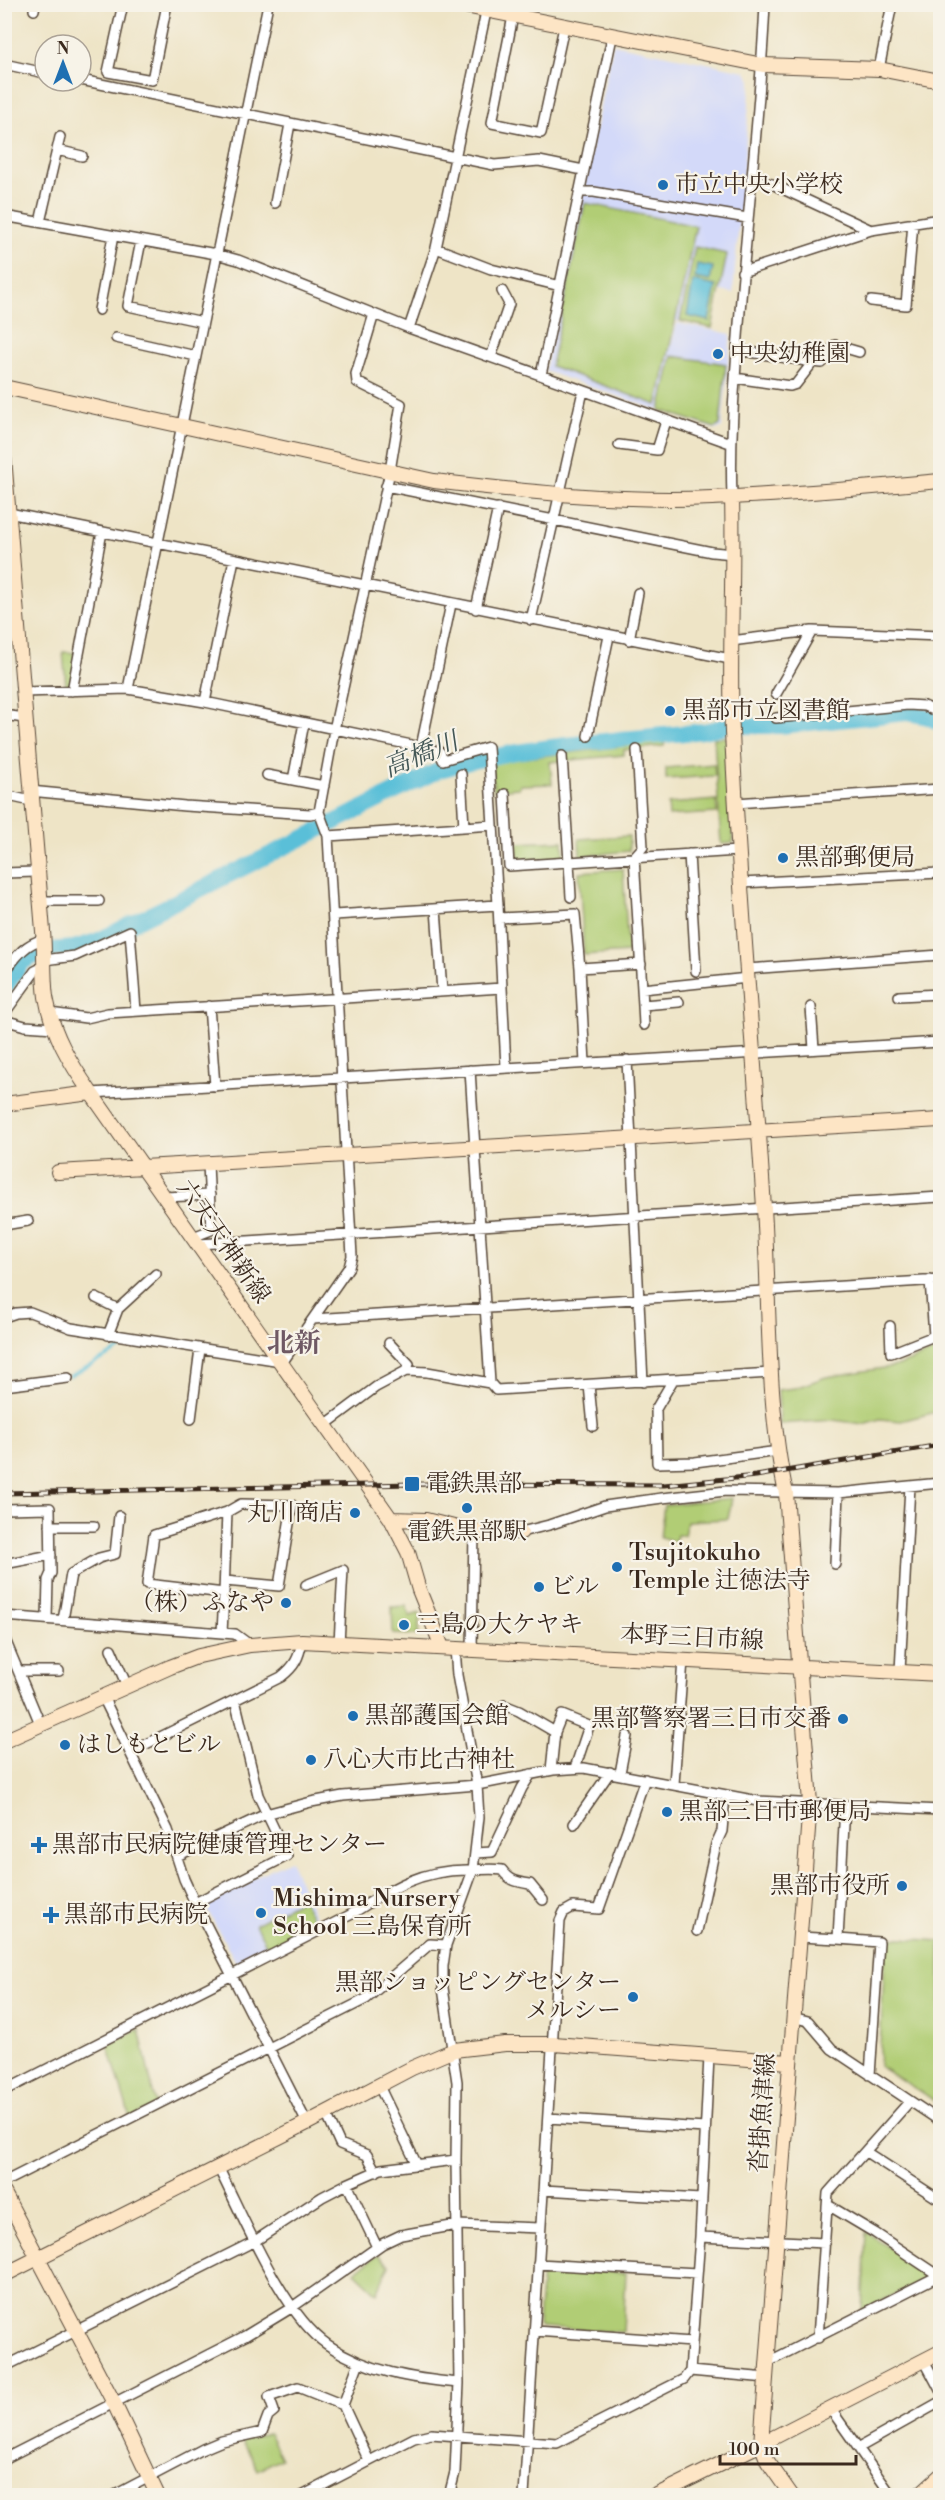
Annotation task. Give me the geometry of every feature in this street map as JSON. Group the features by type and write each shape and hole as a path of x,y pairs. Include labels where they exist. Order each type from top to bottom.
{"street":[{"path":"123,4 108,72 152,80 167,4"},
{"path":"128,689 268,4"},
{"path":"455,4 486,8 612,37 762,65 879,69 940,81"},
{"path":"732,497 730,443 742,272 762,65 765,4"},
{"path":"879,69 892,4"},
{"path":"409,328 436,248 486,8"},
{"path":"513,16 492,123 540,133 564,27"},
{"path":"540,375 612,37"},
{"path":"4,64 33,70"},
{"path":"93,83 454,158 494,165 539,161 583,170"},
{"path":"275,203 290,124"},
{"path":"40,222 60,137"},
{"path":"57,150 82,156"},
{"path":"751,179 772,184 871,230"},
{"path":"579,192 594,192 747,218"},
{"path":"4,216 216,254 238,260 409,328 730,443"},
{"path":"742,272 871,230 940,219"},
{"path":"871,301 906,305 914,223"},
{"path":"99,310 113,236"},
{"path":"141,241 128,306 203,322"},
{"path":"436,248 491,269 560,286"},
{"path":"491,357 509,304 502,291"},
{"path":"4,1317 16,1312 30,1312 71,1328 281,1361 284,1360 349,1267 352,1256 334,915 328,836 319,812 334,730 390,471 401,404 357,382 356,374 374,314"},
{"path":"116,338 196,356"},
{"path":"737,350 822,363 835,345 859,352"},
{"path":"735,378 790,386 796,384 813,362"},
{"path":"4,387 434,481 559,493 669,498 821,492 940,481"},
{"path":"531,620 583,391"},
{"path":"619,445 657,450 666,421"},
{"name":"六天天神新線","path":"4,457 36,872 44,942 46,995 54,1028 64,1053 91,1093 391,1519 408,1552 419,1590 448,1648"},
{"path":"386,486 712,552 734,554"},
{"name":"沓掛魚津線","path":"732,497 734,554 730,659 738,851 764,1208 772,1373 779,1451 786,1493 810,1803 761,2444"},
{"path":"476,609 498,508"},
{"path":"7,513 730,659"},
{"path":"72,691 102,532"},
{"path":"205,702 234,559"},
{"path":"629,640 638,593"},
{"path":"421,747 451,604"},
{"path":"776,694 812,631"},
{"path":"731,641 812,631 940,636"},
{"path":"588,736 609,636"},
{"path":"23,692 128,689 205,702 421,747 440,752 443,760 488,747 506,1068"},
{"path":"776,718 908,705 924,706 940,713"},
{"path":"4,715 24,718"},
{"path":"293,780 304,723"},
{"path":"637,750 643,847 634,857 644,1024"},
{"path":"562,756 571,897"},
{"path":"460,774 464,827"},
{"path":"267,775 324,786"},
{"path":"736,803 940,789"},
{"path":"505,794 509,866 738,851"},
{"path":"4,795 310,814 319,812"},
{"path":"328,836 493,825"},
{"path":"689,854 696,971"},
{"path":"4,873 36,872"},
{"path":"741,883 940,873"},
{"path":"40,901 99,901"},
{"path":"334,915 498,905"},
{"path":"436,909 442,991"},
{"path":"499,918 575,914 585,1063"},
{"path":"4,1014 35,971 45,963 75,956 130,931 136,1011"},
{"path":"4,973 24,948 32,942 44,942"},
{"path":"642,989 748,973 940,955"},
{"path":"580,968 641,964"},
{"path":"50,1013 86,1018 108,1013 502,988"},
{"path":"899,996 940,994"},
{"path":"643,1005 679,1002"},
{"path":"209,1006 215,1086"},
{"path":"811,1007 814,1049"},
{"path":"4,1020 25,1026 54,1028"},
{"path":"4,1104 91,1093 940,1042"},
{"path":"627,1060 643,1383"},
{"path":"470,1070 490,1383 496,1390 643,1383 772,1373"},
{"path":"58,1172 940,1120"},
{"path":"196,1240 212,1230 208,1163"},
{"path":"164,1197 210,1195"},
{"path":"196,1240 481,1226 940,1197"},
{"path":"4,1225 28,1221"},
{"path":"108,1335 118,1309 156,1274"},
{"path":"891,1353 934,1336 930,1280"},
{"path":"313,1319 940,1280"},
{"path":"96,1298 118,1309"},
{"path":"890,1326 892,1364"},
{"path":"389,1343 409,1364 406,1371"},
{"path":"191,1419 200,1349"},
{"path":"325,1425 376,1388 406,1371 427,1372 490,1383"},
{"path":"4,1386 68,1378"},
{"path":"673,1380 656,1409 657,1463 695,1462 779,1451"},
{"path":"589,1385 593,1426"},
{"path":"391,1519 426,1520 474,1532 521,1532 549,1526 605,1506 726,1491 838,1493 940,1483"},
{"path":"900,1671 910,1486"},
{"path":"835,1564 838,1493"},
{"path":"224,1593 147,1584 154,1534 227,1512 241,1504 292,1505 279,1586 225,1581"},
{"path":"4,1509 50,1508 51,1555 47,1618"},
{"path":"222,1633 227,1512"},
{"path":"63,1620 70,1574 99,1558 115,1554 119,1516"},
{"path":"50,1526 94,1526"},
{"path":"472,1649 474,1532"},
{"path":"4,1564 51,1555"},
{"path":"306,1585 343,1570 339,1643"},
{"path":"4,1616 235,1634 250,1645"},
{"path":"5,1640 41,1726"},
{"path":"130,1752 281,1677 300,1656 302,1641"},
{"path":"4,1741 199,1656 250,1645 302,1641 448,1648 456,1675 477,1785 479,1817 473,1870 446,1945 443,1966 443,1988 457,2082 459,2383 455,2472 449,2496"},
{"name":"本野三日市線","path":"448,1648 940,1674"},
{"path":"111,1649 127,1686"},
{"path":"674,1784 683,1660"},
{"path":"18,1671 59,1671"},
{"path":"103,1697 168,1830 184,1879 195,1903 307,2123"},
{"path":"195,1903 287,1856 258,1795 235,1700"},
{"path":"504,1705 555,1732"},
{"path":"551,1770 555,1732 562,1715 589,1726 575,1768"},
{"path":"620,1773 627,1736"},
{"path":"177,1856 266,1814 343,1796 477,1785 551,1770 575,1768 620,1773 758,1801 940,1810"},
{"path":"574,1824 610,1772"},
{"path":"476,1853 492,1852 531,1774"},
{"path":"524,2496 560,1921 564,1912 573,1907 599,1909 645,1779"},
{"path":"697,1931 716,1844 722,1832 725,1795"},
{"path":"838,1939 845,1805"},
{"path":"4,2091 350,1915 391,1888 416,1877 455,1869 502,1870 507,1878 515,1882 530,1884 543,1900"},
{"path":"799,1937 879,1942 870,2075"},
{"path":"4,2182 366,2000 430,1944 446,1945"},
{"path":"792,2017 808,2021 832,2049 940,2121"},
{"path":"4,2275 412,2068 454,2050 505,2044 554,2044 789,2062"},
{"path":"302,2496 414,2438 431,2434 557,2443 684,2379 690,2371 700,2237 709,2056"},
{"path":"379,2086 417,2165"},
{"path":"818,2338 828,2193 910,2101"},
{"path":"326,2113 340,2144 367,2155 376,2172"},
{"path":"548,2118 705,2128"},
{"path":"866,2152 940,2200"},
{"path":"4,2367 255,2241 347,2184 376,2172 456,2160"},
{"path":"218,2167 291,2308 327,2345 359,2362 393,2374 459,2383"},
{"path":"347,2184 377,2247"},
{"path":"543,2190 701,2199"},
{"path":"4,2193 114,2403 158,2496"},
{"path":"768,2362 939,2275 828,2205"},
{"path":"4,2459 246,2336 291,2308 377,2247 401,2235 457,2225 540,2228"},
{"path":"700,2237 825,2244"},
{"path":"538,2264 697,2273"},
{"path":"535,2331 692,2342"},
{"path":"655,2496 940,2352"},
{"path":"924,2360 940,2390"},
{"path":"343,2405 359,2362"},
{"path":"690,2371 767,2378"},
{"path":"113,2496 222,2441 262,2432 268,2416 274,2411 268,2397 298,2387 343,2405 369,2461"},
{"path":"858,2448 940,2402"},
{"path":"830,2408 892,2496"},
{"path":"761,2444 768,2462 792,2496"},
{"path":"918,2496 940,2476"}],"shaded area":[{"name":"市立中央小学校","path":"613,44 745,71 751,80 733,293 720,291 712,328 676,321 664,373 677,323 731,334 722,427 716,430 545,371"},
{"name":"Mishima Nursery School 三島保育所","path":"290,1860 319,1925 239,1968 203,1902"}],"green space":[{"path":"585,203 696,226 657,405 551,366"},
{"path":"695,247 727,254 712,328 680,321"},
{"path":"672,356 726,364 720,425 715,428 660,410"},
{"path":"63,652 78,653 71,686 66,686"},
{"path":"726,737 733,843 721,844 714,738"},
{"path":"665,741 664,746 624,750 624,755 550,762 552,784 520,785 519,788 494,790 492,762"},
{"path":"714,764 715,776 666,779 666,768"},
{"path":"716,800 717,813 669,816 668,804"},
{"path":"629,836 629,851 580,856 579,839"},
{"path":"563,841 564,857 518,862 517,843"},
{"path":"623,869 628,952 584,955 579,872"},
{"path":"940,1338 940,1411 901,1421 880,1419 863,1424 833,1420 780,1424 778,1390 795,1388 826,1377 897,1366 935,1351"},
{"path":"732,1498 728,1519 687,1521 684,1535 677,1535 675,1541 660,1537 664,1505"},
{"path":"406,1606 410,1616 420,1613 418,1635 393,1634 392,1607"},
{"path":"302,1899 315,1922 268,1948 255,1924"},
{"path":"886,1937 940,1941 940,2104 879,2066"},
{"path":"139,2029 156,2105 130,2118 108,2045"},
{"path":"866,2232 931,2276 862,2311"},
{"path":"378,2254 389,2265 377,2293 355,2272"},
{"path":"546,2269 626,2273 623,2332 538,2325 542,2272"},
{"path":"268,2433 281,2458 258,2470 242,2440"}],"water":[{"path":"697,264 713,267 710,281 695,278"},
{"path":"693,281 716,286 709,321 687,316"}],"waterway":[{"name":"高橋川","path":"4,989 23,962 47,950 74,948 97,941 437,771 535,749 703,731 727,726 779,726 907,713 928,717 940,723"},
{"path":"70,1376 121,1349"}],"railway":[{"path":"4,1493 412,1484 664,1485 756,1476 940,1445"}],"place":[{"name":"市立中央小学校","path":"663,185"},
{"name":"中央幼稚園","path":"718,354"},
{"name":"黒部市立図書館","path":"670,711"},
{"name":"黒部郵便局","path":"783,858"},
{"name":"電鉄黒部","path":"412,1484"},
{"name":"電鉄黒部駅","path":"467,1508"},
{"name":"丸川商店","path":"355,1513"},
{"name":"Tsujitokuho Temple 辻徳法寺","path":"617,1567"},
{"name":"ビル","path":"539,1587"},
{"name":"（株）ふなや","path":"286,1603"},
{"name":"三島の大ケヤキ","path":"404,1625"},
{"name":"黒部護国会館","path":"353,1716"},
{"name":"黒部警察署三日市交番","path":"843,1719"},
{"name":"はしもとビル","path":"65,1745"},
{"name":"八心大市比古神社","path":"311,1760"},
{"name":"黒部三日市郵便局","path":"667,1812"},
{"name":"黒部市民病院健康管理センター","path":"39,1845"},
{"name":"黒部市役所","path":"902,1886"},
{"name":"Mishima Nursery School 三島保育所","path":"261,1913"},
{"name":"黒部市民病院","path":"51,1915"},
{"name":"黒部ショッピングセンター メルシー","path":"633,1997"}],"district":[{"name":"北新","path":"294,1344"}]}
